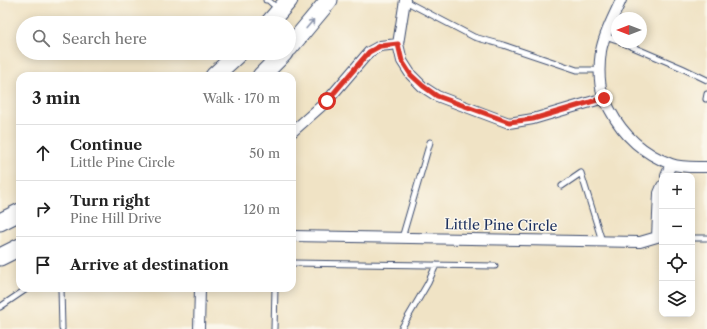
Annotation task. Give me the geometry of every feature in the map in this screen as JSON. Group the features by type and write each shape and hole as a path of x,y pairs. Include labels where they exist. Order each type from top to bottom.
{"highway":[{"path":"296,40 329,0"},
{"path":"275,16 285,5"},
{"path":"218,72 231,60"},
{"path":"265,72 277,60"},
{"path":"0,222 16,214"},
{"path":"0,257 16,249"},
{"path":"0,257 16,252"}],"street":[{"path":"405,0 398,44 402,61 411,75 437,96 509,122 533,119 604,98"},
{"path":"621,0 605,36 601,50 600,70 602,90 604,98 612,114 623,131 636,144 654,156 671,164 689,167 707,167"},
{"path":"296,128 327,101 369,52 380,46 398,44"},
{"path":"667,173 671,164"},
{"name":"Little Pine Circle","path":"296,236 640,242 659,237"},
{"path":"200,292 200,329"}],"lane":[{"path":"266,0 285,5"},
{"path":"405,0 474,37 503,45 577,70 600,70"},
{"path":"605,36 611,38"},
{"path":"635,48 707,80"},
{"path":"402,238 430,142"},
{"path":"562,186 581,173 602,241"},
{"path":"695,238 707,238"},
{"path":"296,264 495,266"},
{"path":"401,329 428,283 436,265"},
{"path":"0,307 22,292"},
{"path":"61,292 62,329"},
{"path":"274,329 275,292"}],"route":[{"path":"327,101 369,52 380,46 398,44 402,61 411,75 437,96 509,122 533,119 604,98"}]}
